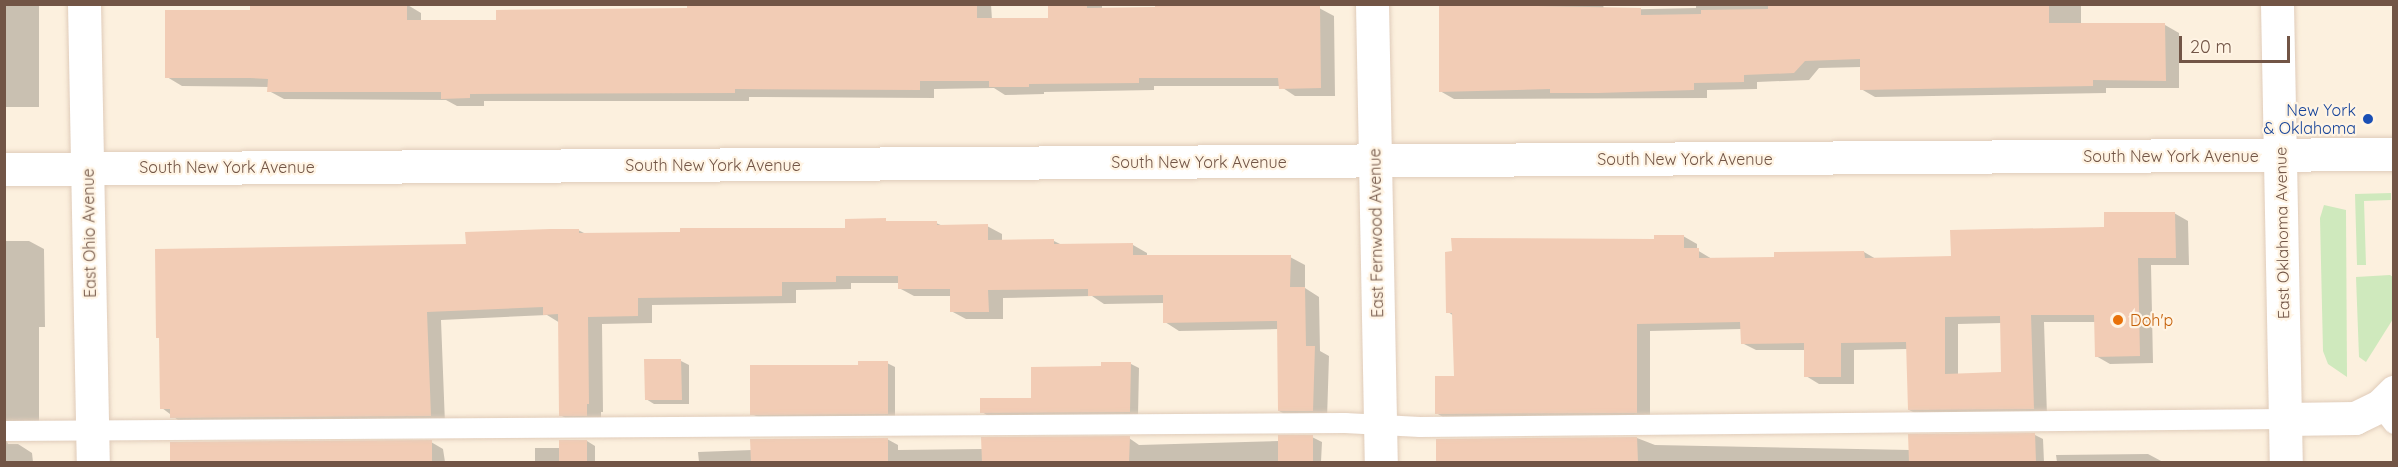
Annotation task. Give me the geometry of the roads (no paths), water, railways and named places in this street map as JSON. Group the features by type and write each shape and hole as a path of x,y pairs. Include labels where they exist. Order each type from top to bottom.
{"street":[{"name":"East Ohio Avenue","path":"84,4 93,447"},
{"name":"East Fernwood Avenue","path":"1372,4 1381,462"},
{"name":"East Oklahoma Avenue","path":"2277,4 2286,462"},
{"name":"South New York Avenue","path":"4,169 2394,154"},
{"path":"2285,419 2355,418 2389,408"}],"lane":[{"path":"4,431 93,447 1333,423 1420,427 2285,419"}],"place":[{"name":"New York & Oklahoma","path":"2368,119"},
{"name":"Doh'p","path":"2118,320"}]}
